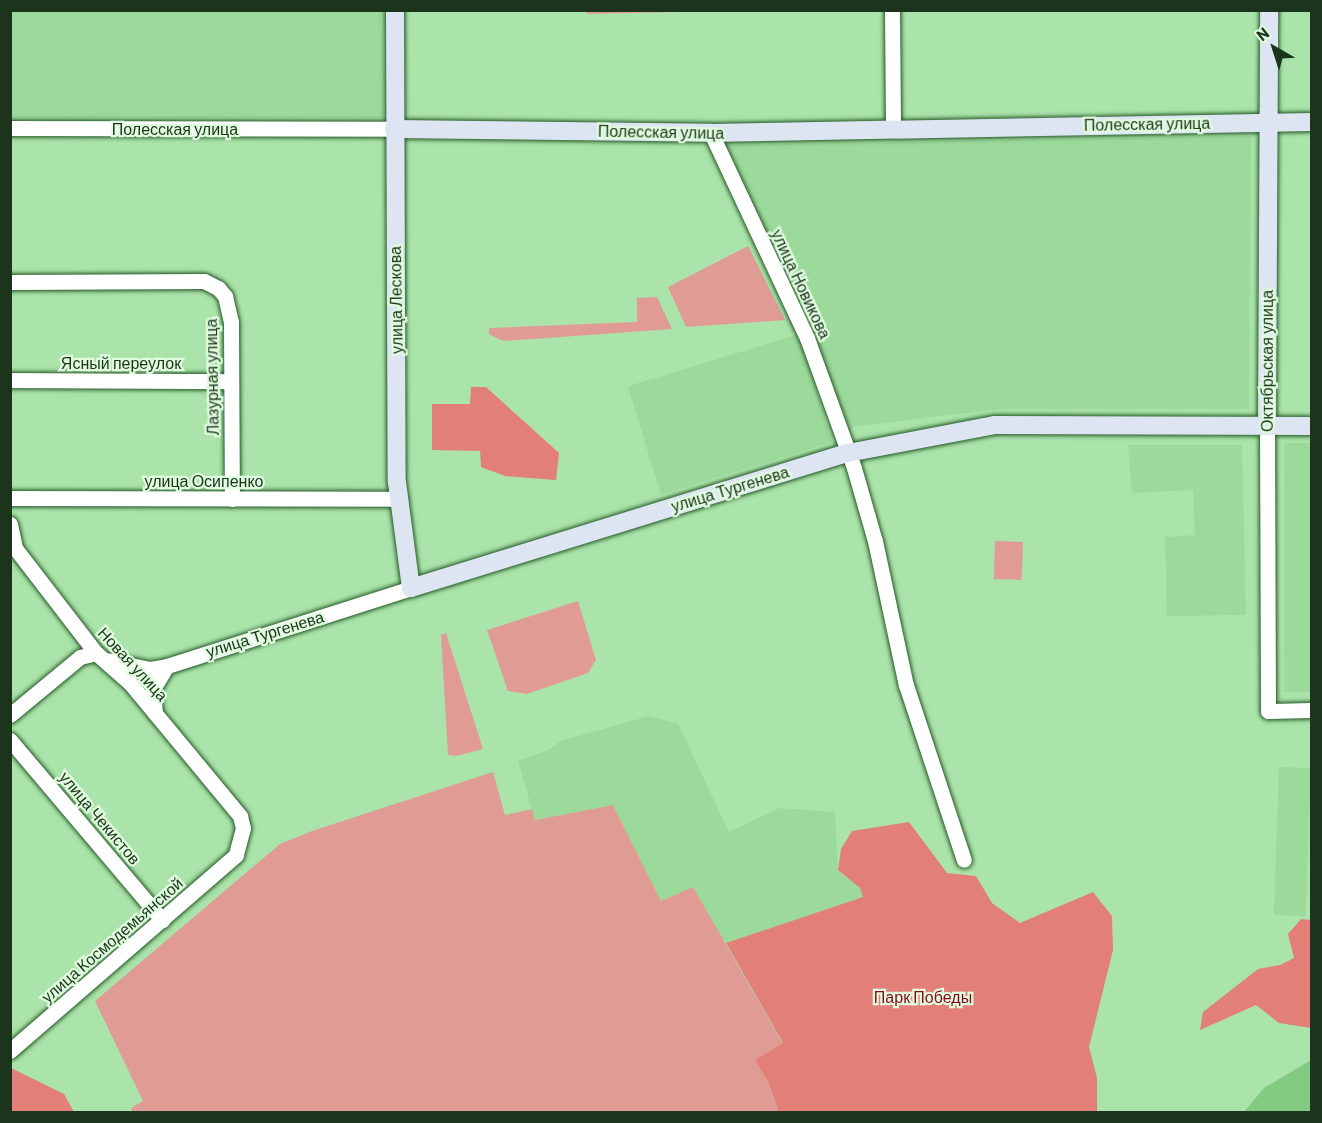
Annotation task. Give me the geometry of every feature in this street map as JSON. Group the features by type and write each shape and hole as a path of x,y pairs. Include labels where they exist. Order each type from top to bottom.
{"main road":[{"name":"улица Лескова","path":"394,10 398,499 411,588"},
{"name":"Октябрьская улица","path":"1267,426 1269,10"},
{"name":"Полесская улица","path":"394,129 711,133 1311,122"},
{"name":"улица Тургенева","path":"411,588 848,453 995,424 1311,426"}],"street":[{"path":"892,10 893,129"},
{"name":"Полесская улица","path":"10,128 394,129"},
{"name":"улица Новикова","path":"711,133 807,338 848,453 875,541 906,685 964,860"},
{"name":"Лазурная улица","path":"10,282 204,281 218,288 229,309 232,498"},
{"name":"Ясный переулок","path":"10,380 231,381"},
{"name":"Октябрьская улица","path":"1267,426 1268,711 1311,710"},
{"name":"улица Осипенко","path":"10,498 398,499"},
{"name":"Новая улица","path":"10,524 15,548 101,656 155,714 240,816 243,838 236,855"},
{"name":"улица Тургенева","path":"101,656 150,669 166,666 411,588"},
{"path":"10,715 80,657 101,656"},
{"path":"155,714 153,688 166,666"},
{"name":"улица Чекистов","path":"10,740 162,920"},
{"name":"улица Космодемьянской","path":"10,1051 236,855"}],"shaded area":[{"path":"587,10 764,10 587,14"},
{"path":"10,11 384,11 384,118 10,118"},
{"path":"1251,136 1249,409 1000,409 849,427 726,145"},
{"path":"748,246 785,320 686,327 668,287"},
{"path":"657,297 672,329 503,341 489,334 489,328 637,322 637,298"},
{"path":"799,334 832,442 661,494 628,386"},
{"path":"1284,443 1311,443 1311,692 1284,692"},
{"path":"1128,445 1242,445 1246,615 1167,616 1165,537 1195,535 1193,490 1132,493"},
{"path":"995,541 1023,542 1022,580 994,579"},
{"path":"578,601 596,660 588,673 527,694 508,691 487,630"},
{"path":"446,633 483,749 456,756 448,755 441,635"},
{"path":"649,716 678,724 729,832 779,808 835,812 838,870 860,888 864,897 726,943 661,902 613,805 535,820 518,761 548,750 560,741"},
{"path":"1279,767 1311,768 1306,916 1274,915"},
{"path":"493,772 505,815 532,809 535,820 613,805 661,901 693,887 783,1044 755,1060 768,1082 779,1112 133,1112 131,1108 143,1101 95,1001 280,844 312,831"},
{"path":"1311,1060 1311,1112 1244,1112 1264,1088"}],"green space":[{"path":"471,387 486,387 559,453 556,480 505,476 481,467 480,451 432,450 432,404 470,404"},
{"name":"Парк Победы","path":"909,822 947,873 976,876 992,903 1020,923 1093,892 1112,916 1113,950 1089,1047 1097,1078 1097,1112 779,1112 768,1082 755,1060 783,1043 726,943 863,897 860,888 838,870 841,849 852,831"},
{"path":"1301,919 1311,920 1311,1028 1279,1023 1256,1005 1200,1030 1203,1012 1258,969 1280,965 1294,958 1288,934"},
{"path":"11,1068 64,1094 74,1112 11,1112"}]}
